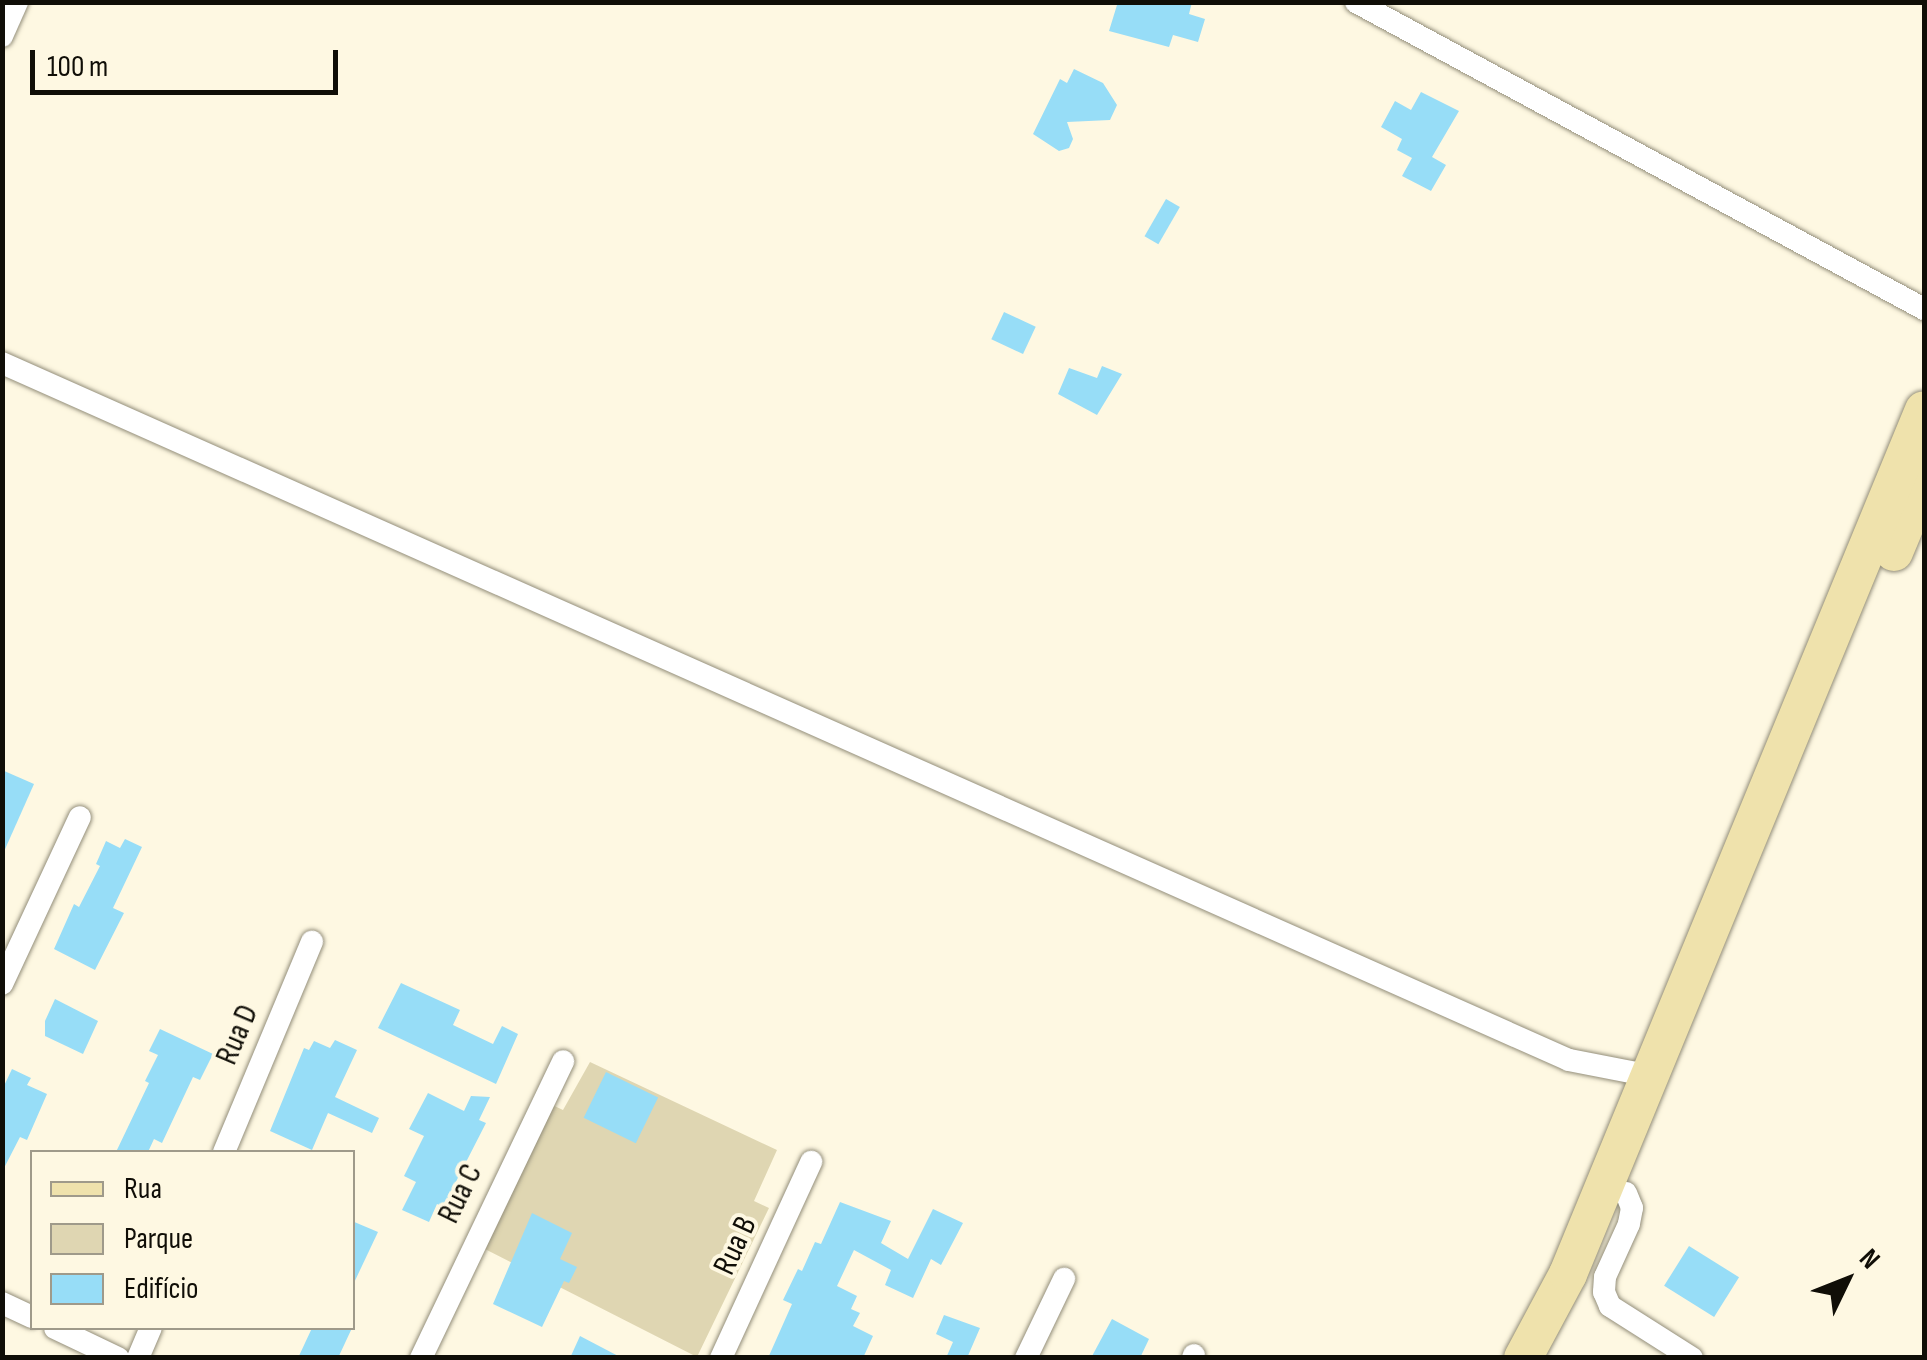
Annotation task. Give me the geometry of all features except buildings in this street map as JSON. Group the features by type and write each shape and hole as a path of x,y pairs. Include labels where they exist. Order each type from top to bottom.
{"main road":[{"path":"1523,1358 1568,1274 1924,410"},
{"path":"1547,1358 1626,1193 1924,480"}],"street":[{"path":"1356,2 1924,309"},
{"path":"2,36 12,4"},
{"path":"2,366 1569,1060 1651,1076"},
{"path":"2,984 80,817"},
{"name":"Rua D","path":"225,1150 312,942"},
{"name":"Rua C","path":"422,1358 562,1061"},
{"name":"Rua B","path":"721,1358 811,1162"},
{"path":"1626,1193 1632,1208 1605,1276 1604,1292 1610,1306 1692,1358"},
{"path":"1026,1358 1064,1279"},
{"path":"2,1303 30,1316"},
{"path":"58,1330 118,1358"},
{"path":"138,1358 150,1330"}],"green space":[{"path":"590,1062 777,1150 754,1201 769,1208 697,1357 479,1246 548,1103 563,1110"}]}
